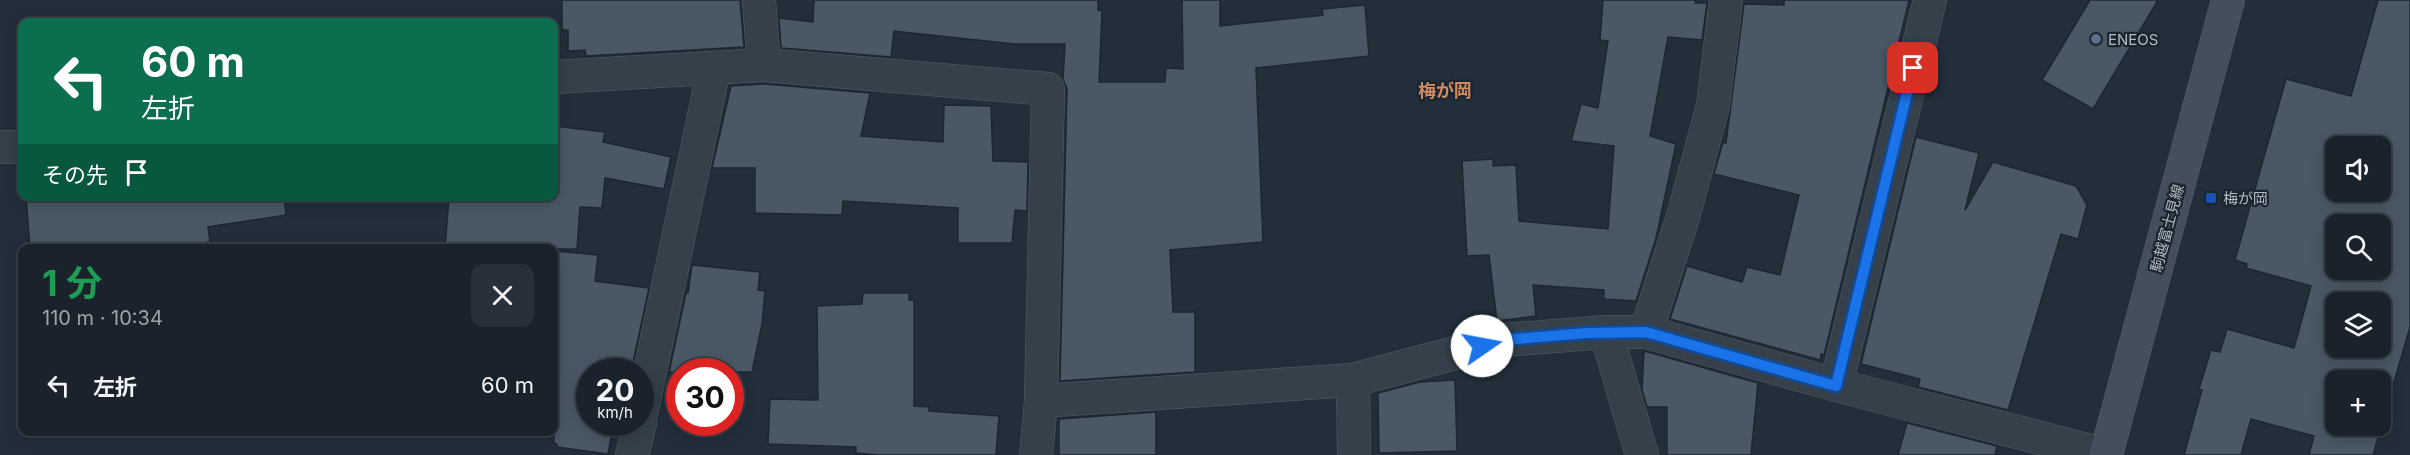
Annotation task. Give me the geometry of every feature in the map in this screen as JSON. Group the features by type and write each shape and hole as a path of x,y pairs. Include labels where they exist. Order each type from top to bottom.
{"main road":[{"name":"駒越富士見線","path":"2106,455 2228,0"}],"street":[{"path":"759,0 764,65"},
{"path":"1646,332 1683,217 1713,106 1726,0"},
{"path":"1836,386 1930,0"},
{"path":"558,77 764,65 1048,89 1041,400 1036,455"},
{"path":"653,358 714,69"},
{"path":"0,147 18,147"},
{"path":"1041,400 1353,380 1504,340 1606,332 1646,332 1836,386 2106,455"},
{"path":"1606,332 1642,455"},
{"path":"1353,380 1354,455"},
{"path":"633,455 637,436"}],"building":[{"path":"562,0 740,0 744,47 586,56 585,50 568,51 568,30 562,30"},
{"path":"814,0 1098,0 1098,10 1102,11 1099,82 1165,82 1166,68 1183,69 1182,0 1220,0 1220,26 1323,15 1322,9 1365,5 1369,56 1256,68 1263,242 1170,250 1173,312 1195,312 1195,372 1060,381 1067,89 1063,79 1065,44 1014,44 894,31 891,57 781,48 779,18 813,22"},
{"path":"1603,0 1696,0 1695,3 1707,3 1702,40 1668,37 1650,136 1676,144 1656,238 1636,301 1604,299 1604,290 1533,285 1536,316 1497,321 1489,255 1467,256 1462,161 1493,159 1493,166 1516,165 1519,221 1608,229 1614,146 1571,141 1581,104 1598,108 1608,41 1600,40"},
{"path":"1784,0 1909,0 1824,355 1821,354 1820,360 1670,319 1687,266 1742,282 1747,267 1780,275 1799,195 1714,174 1723,142 1726,143 1744,4 1784,5"},
{"path":"2090,0 2158,0 2093,109 2042,80"},
{"path":"2378,0 2410,0 2410,327 2391,393 2391,370 2325,370 2325,436 2378,436 2373,455 2309,455 2314,436 2251,419 2241,455 2184,455 2202,390 2199,389 2211,350 2220,352 2227,329 2294,348 2311,286 2246,268 2247,264 2235,260 2286,79 2351,96"},
{"path":"764,84 870,93 861,136 943,142 944,105 991,106 993,161 1028,162 1027,211 1015,210 1012,243 958,243 958,208 843,201 842,215 755,213 755,168 712,168 731,86"},
{"path":"558,126 605,132 603,142 671,157 664,189 605,178 602,208 580,207 577,249 558,249 558,244 445,244 449,201 558,201"},
{"path":"1916,137 1979,153 1965,210 1993,162 2076,186 2087,205 2078,239 2061,234 2008,410 1918,387 1920,379 1861,364"},
{"path":"26,201 285,201 286,215 208,227 210,242 193,244 30,244"},
{"path":"558,251 598,255 595,281 649,288 634,358 576,358 576,436 617,436 617,438 611,437 608,454 557,447 554,443 554,436 558,436"},
{"path":"692,265 760,272 758,290 765,291 762,324 752,372 744,372 744,358 672,358 686,293 688,293"},
{"path":"863,293 909,293 909,300 914,300 914,406 929,407 929,411 999,416 996,455 879,455 856,453 856,447 768,444 770,399 818,400 817,306 862,304"},
{"path":"1644,351 1758,383 1751,455 1667,455 1667,407 1647,407 1642,390"},
{"path":"1455,380 1457,451 1379,453 1378,393 1420,382"},
{"path":"1156,412 1156,455 1059,455 1059,419"},
{"path":"1907,423 1997,446 1995,455 1898,455"}],"place":[{"name":"ENEOS","path":"2096,39"},
{"name":"梅が岡","path":"2211,198"}],"district":[{"name":"梅が岡","path":"1445,90"}],"route":[{"path":"1482,346 1504,340 1586,333 1646,332 1836,386 1913,68"}]}
